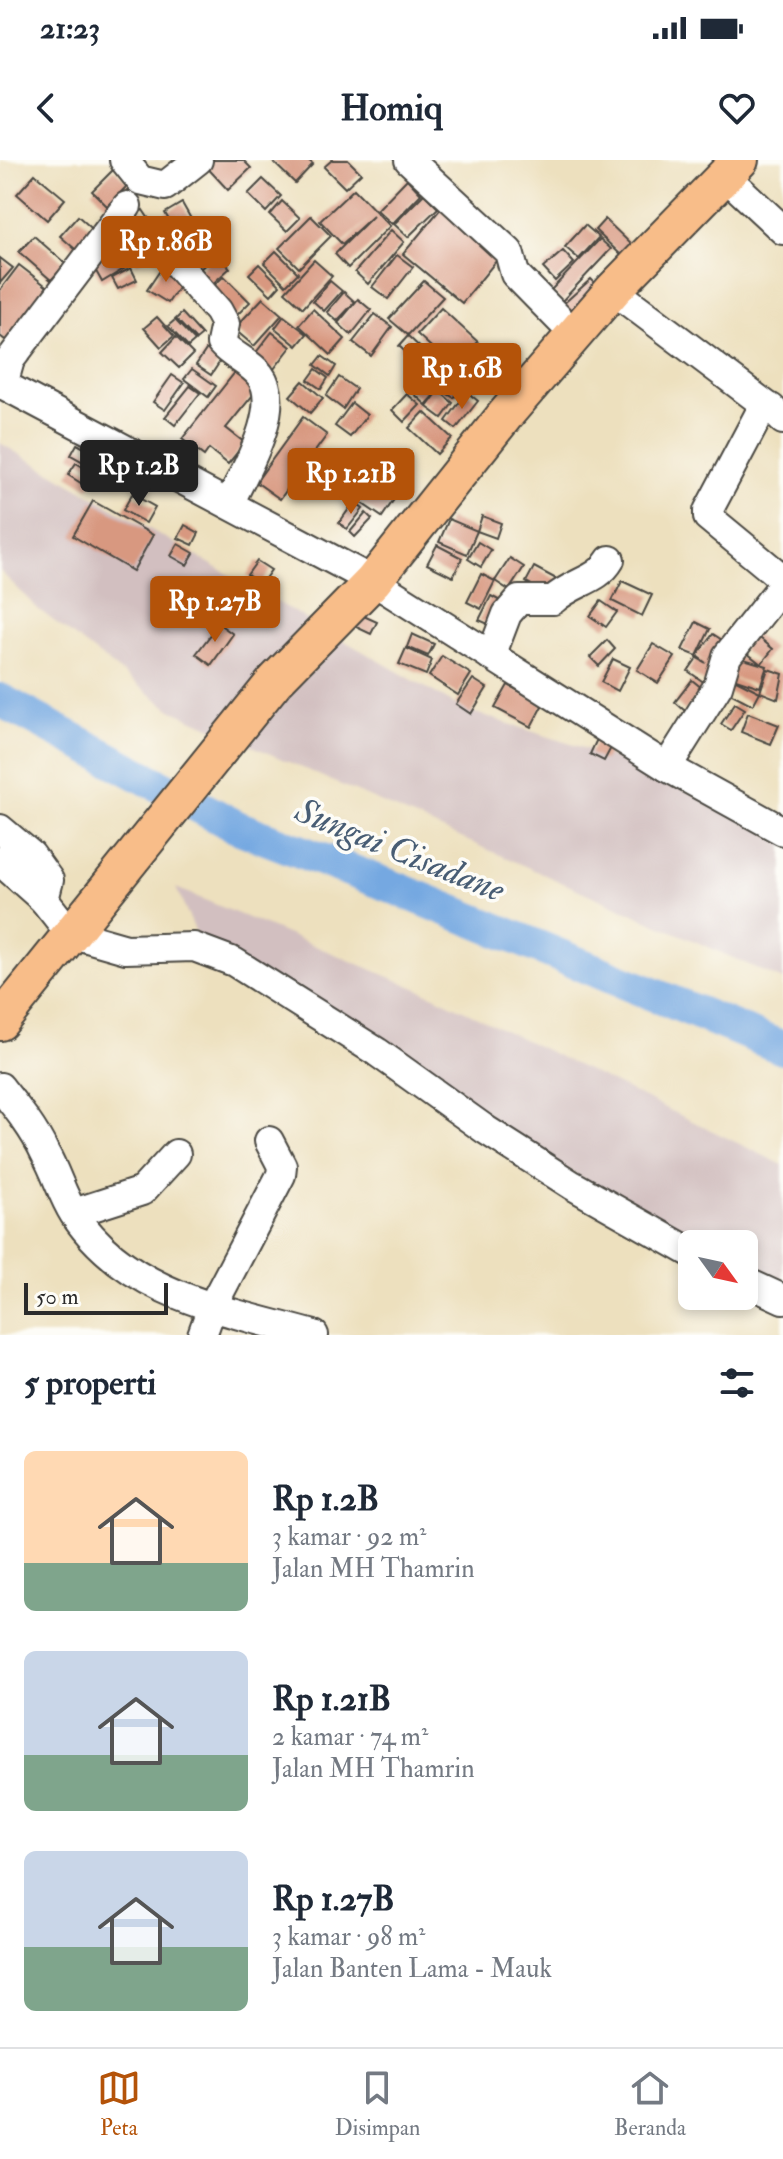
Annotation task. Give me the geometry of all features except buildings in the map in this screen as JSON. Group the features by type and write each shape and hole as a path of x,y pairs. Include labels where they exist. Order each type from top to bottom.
{"main road":[{"path":"0,1022 275,681 373,581 506,414 613,290 732,167"}],"street":[{"path":"124,160 140,180 165,186 198,160"},
{"path":"409,160 509,252 515,274 575,335"},
{"path":"732,167 783,230"},
{"path":"127,206 10,360 2,384 373,581 667,767 783,831"},
{"path":"177,264 218,311 225,324 221,343 257,371 265,383 270,404 265,423 229,504"},
{"path":"613,290 775,413"},
{"path":"775,413 762,409 708,511 708,517 783,579"},
{"path":"491,656 507,614 519,600 553,600 566,587 603,572 610,560"},
{"path":"667,767 718,686 727,656 783,585"},
{"path":"0,829 31,855 49,880 44,900"},
{"path":"0,861 44,900 126,949 194,947 234,962 377,1052 486,1130 572,1185 678,1245"},
{"path":"0,1087 45,1151 74,1213 94,1241 126,1268 162,1290 314,1335"},
{"path":"202,1335 212,1307 281,1175 282,1166 269,1141"},
{"path":"74,1213 142,1191 176,1154"},
{"path":"758,1287 783,1299"}],"shaded area":[{"path":"0,443 463,709 639,766 783,841 783,980 171,710 38,609 0,571"},
{"path":"176,888 430,994 783,1165 783,1290 758,1279 758,1230 678,1230 678,1236 206,955"}],"waterway":[{"name":"Sungai Cisadane","path":"0,700 237,827 393,887 783,1048"}]}
